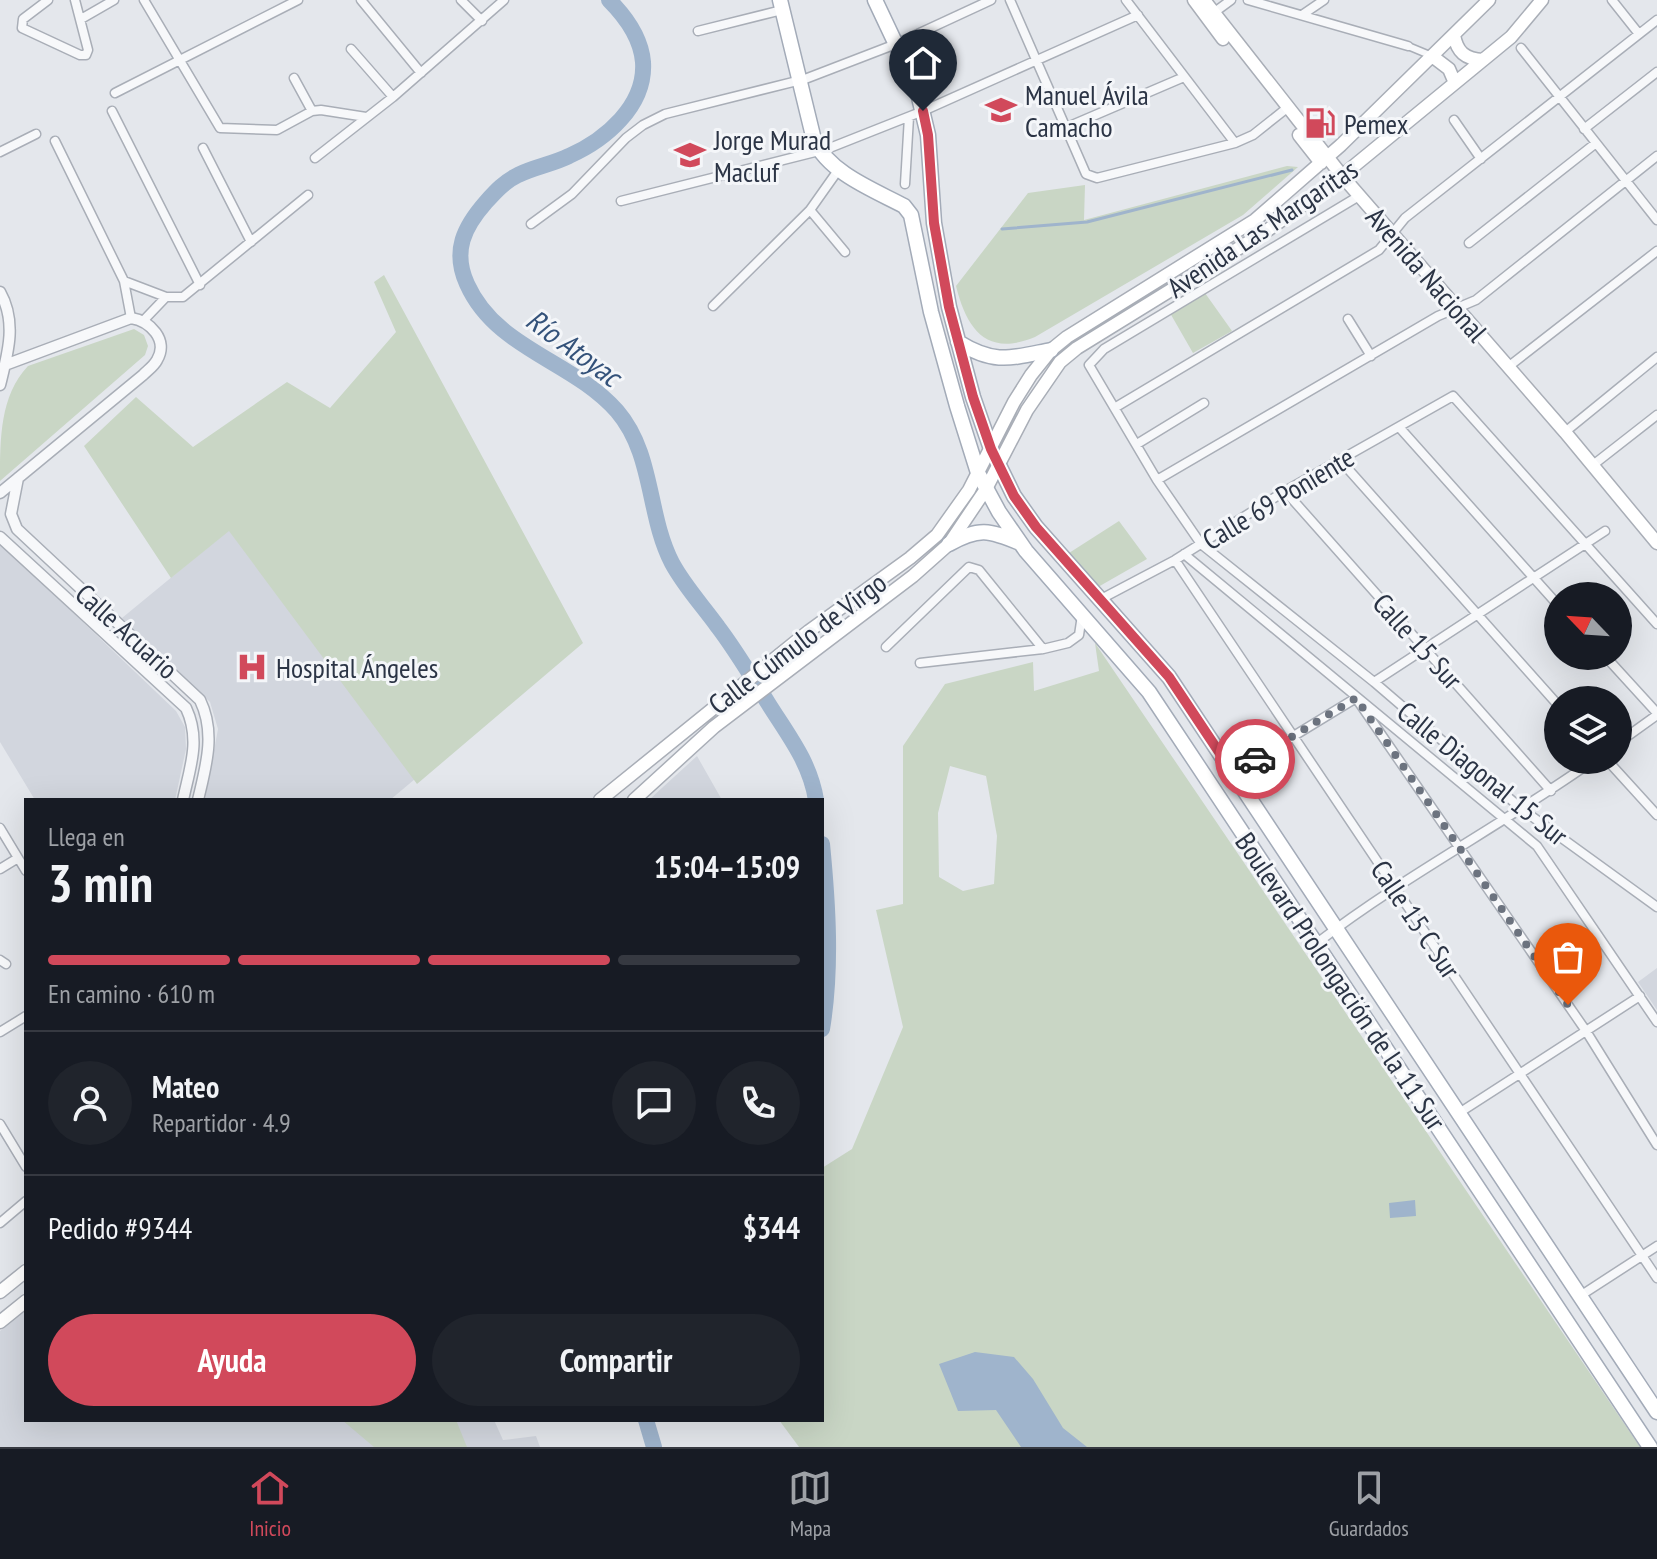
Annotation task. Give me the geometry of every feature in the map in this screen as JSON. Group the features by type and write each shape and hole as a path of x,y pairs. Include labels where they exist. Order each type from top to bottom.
{"main road":[{"name":"Boulevard Prolongación de la 11 Sur","path":"875,0 917,89 916,114 928,135 934,223 958,342 991,449 1014,496 1036,527 1169,677 1657,1412"},
{"name":"Avenida Nacional","path":"1194,0 1324,160 1393,234 1657,543"},
{"name":"Avenida Nacional","path":"1204,0 1210,16"},
{"name":"Avenida Las Margaritas","path":"978,473 1014,402 1051,350 1255,220 1324,160 1489,0"},
{"name":"Avenida Las Margaritas","path":"999,466 1027,410 1060,362 1077,348 1265,232 1343,177 1522,26 1542,0"},
{"path":"781,5 800,81 823,150"},
{"path":"1454,35 1457,48 1464,55 1483,60"},
{"path":"1432,56 1449,69 1455,83"},
{"name":"Boulevard Prolongación de la 11 Sur","path":"823,150 839,169 904,206 911,215 931,312 978,473 1020,543 1149,692 1650,1447"},
{"path":"958,342 978,354 997,359 1051,350"},
{"path":"957,406 973,397"},
{"name":"Calle Cúmulo de Virgo","path":"636,798 714,727 913,576 949,544 999,466"},
{"name":"Calle Cúmulo de Virgo","path":"602,798 809,631 937,535 956,512 978,473"},
{"path":"949,544 974,532 986,531 1020,543"},
{"path":"0,1292 24,1273"},
{"path":"0,1322 24,1303"}],"street":[{"path":"48,0 23,19 22,28 86,55 88,50 75,0"},
{"path":"81,19 114,0"},
{"path":"144,0 220,128 277,130 312,111 366,117"},
{"path":"115,93 298,0"},
{"path":"361,0 421,73"},
{"path":"461,0 482,21"},
{"path":"315,158 393,97 504,0"},
{"path":"531,224 572,194 643,125 665,114 800,81 896,44 991,0"},
{"path":"1010,0 1065,128 1086,174 1091,178 1235,143 1253,135 1284,110"},
{"path":"1126,0 1235,143"},
{"path":"1210,16 1231,0"},
{"path":"1248,0 1408,46 1432,56"},
{"path":"1302,15 1324,0"},
{"path":"1612,0 1639,34"},
{"path":"698,31 781,5"},
{"path":"621,201 823,150 916,114 1138,15"},
{"path":"1116,407 1379,250 1405,218 1657,20"},
{"path":"1521,48 1657,220"},
{"path":"351,49 393,97"},
{"path":"1584,129 1657,72"},
{"path":"1065,128 1184,77"},
{"path":"294,78 312,111"},
{"path":"112,111 200,285"},
{"path":"905,184 916,114"},
{"path":"1454,120 1481,159"},
{"path":"0,152 36,134"},
{"path":"55,141 124,281 131,318"},
{"path":"1469,243 1596,143"},
{"path":"203,148 251,242"},
{"path":"1157,480 1438,316 1476,300 1657,156"},
{"path":"713,306 810,210 839,169"},
{"path":"124,281 166,297 183,297 308,195"},
{"name":"Calle Diagonal 15 Sur","path":"1359,196 1104,349 1089,365 1157,480 1201,544 1374,682 1523,810 1657,907"},
{"path":"810,210 845,252"},
{"path":"1508,367 1657,251"},
{"path":"0,292 10,318 9,349 0,385"},
{"path":"143,321 166,297"},
{"path":"0,493 143,375 158,359 159,340 155,331 143,321 131,318 5,365"},
{"path":"1348,319 1371,356"},
{"path":"1565,432 1657,357"},
{"name":"Calle 69 Poniente","path":"1101,599 1175,560 1285,491 1453,396 1583,544"},
{"path":"1137,444 1204,403"},
{"path":"1593,465 1657,415"},
{"path":"1399,427 1544,589"},
{"path":"1340,460 1544,689"},
{"name":"Calle Acuario","path":"18,478 11,514 17,529 200,700 207,715 210,735 198,798"},
{"name":"Calle 15 Sur","path":"1285,491 1551,791"},
{"path":"1374,682 1605,531"},
{"name":"Calle Acuario","path":"0,537 186,708 194,725 194,747 183,798"},
{"path":"1583,544 1657,624"},
{"name":"Calle Diagonal 15 Sur","path":"1184,554 1537,846 1657,1022"},
{"name":"Calle 15 C Sur","path":"1175,560 1657,1278"},
{"path":"886,647 969,567 979,570 1043,649"},
{"path":"74,604 84,591"},
{"path":"920,663 1043,649 1073,641 1079,635 1082,615"},
{"path":"1618,670 1657,714 1632,733"},
{"path":"1233,773 1356,698 1586,1031 1657,1145"},
{"path":"1317,943 1575,774"},
{"path":"1620,774 1657,815"},
{"path":"0,828 24,868"},
{"path":"0,869 18,858"},
{"path":"1459,1113 1640,996"},
{"path":"0,1032 24,1017"},
{"path":"0,1124 24,1164"},
{"path":"0,1223 24,1203"},
{"path":"1580,1296 1657,1246"}],"shaded area":[{"name":"Hospital Ángeles","path":"229,530 415,779 392,798 205,798 218,729 210,702 122,618"},
{"path":"0,543 176,711 185,727 186,749 175,798 34,798 0,742"},
{"path":"697,756 721,798 651,798"},
{"path":"1657,968 1657,1010 1638,982"},
{"path":"24,1311 24,1422 495,1422 503,1440 536,1436 540,1447 0,1447 0,1331"}],"green space":[{"path":"1287,166 1298,167 1243,215 1035,337 1004,344 992,341 973,327 966,315 956,286 1028,193 1085,185 1084,220"},
{"path":"384,275 583,643 417,784 229,531 171,578 84,446 136,397 193,447 287,382 330,408 396,332 374,282"},
{"path":"1205,293 1232,331 1193,353 1170,313"},
{"path":"134,329 144,335 148,346 145,355 0,481 1,434 7,404 28,366"},
{"path":"1119,521 1147,559 1098,587 1069,553"},
{"path":"1095,643 1640,1447 799,1447 780,1422 824,1422 824,1167 852,1149 903,1027 876,910 903,904 903,746 945,684 1033,662 1034,691 1099,671","holes":["950,766 986,776 997,836 994,884 963,891 939,877 938,813"]},
{"path":"344,1422 457,1422 467,1447 374,1447"}],"water":[{"path":"1415,1200 1416,1216 1390,1218 1389,1203"},
{"path":"975,1352 1014,1357 1033,1379 1063,1428 1087,1447 1021,1447 996,1410 958,1411 939,1364"}],"waterway":[{"name":"Río Atoyac","path":"609,0 631,28 642,53 642,78 638,93 621,120 596,141 563,159 518,175 497,191 478,211 466,230 461,250 463,272 480,306 496,324 599,394 629,428 638,446 658,525 672,563 732,646 790,738 809,773 816,798"},
{"path":"1002,229 1087,222 1292,170"},
{"name":"Río Atoyac","path":"824,867 828,937 824,1011"},
{"name":"Río Atoyac","path":"647,1422 654,1447"}],"way so far":[{"path":"1255,759 1356,698 1568,1005"}],"place":[{"name":"Manuel Ávila Camacho","path":"1001,110"},
{"name":"Pemex","path":"1320,123"},
{"name":"Jorge Murad Macluf","path":"690,155"},
{"name":"Hospital Ángeles","path":"252,667"}],"route":[{"path":"923,111 928,135 934,223 949,307 973,397 991,449 1014,496 1036,527 1169,677 1233,773 1255,759"}]}
